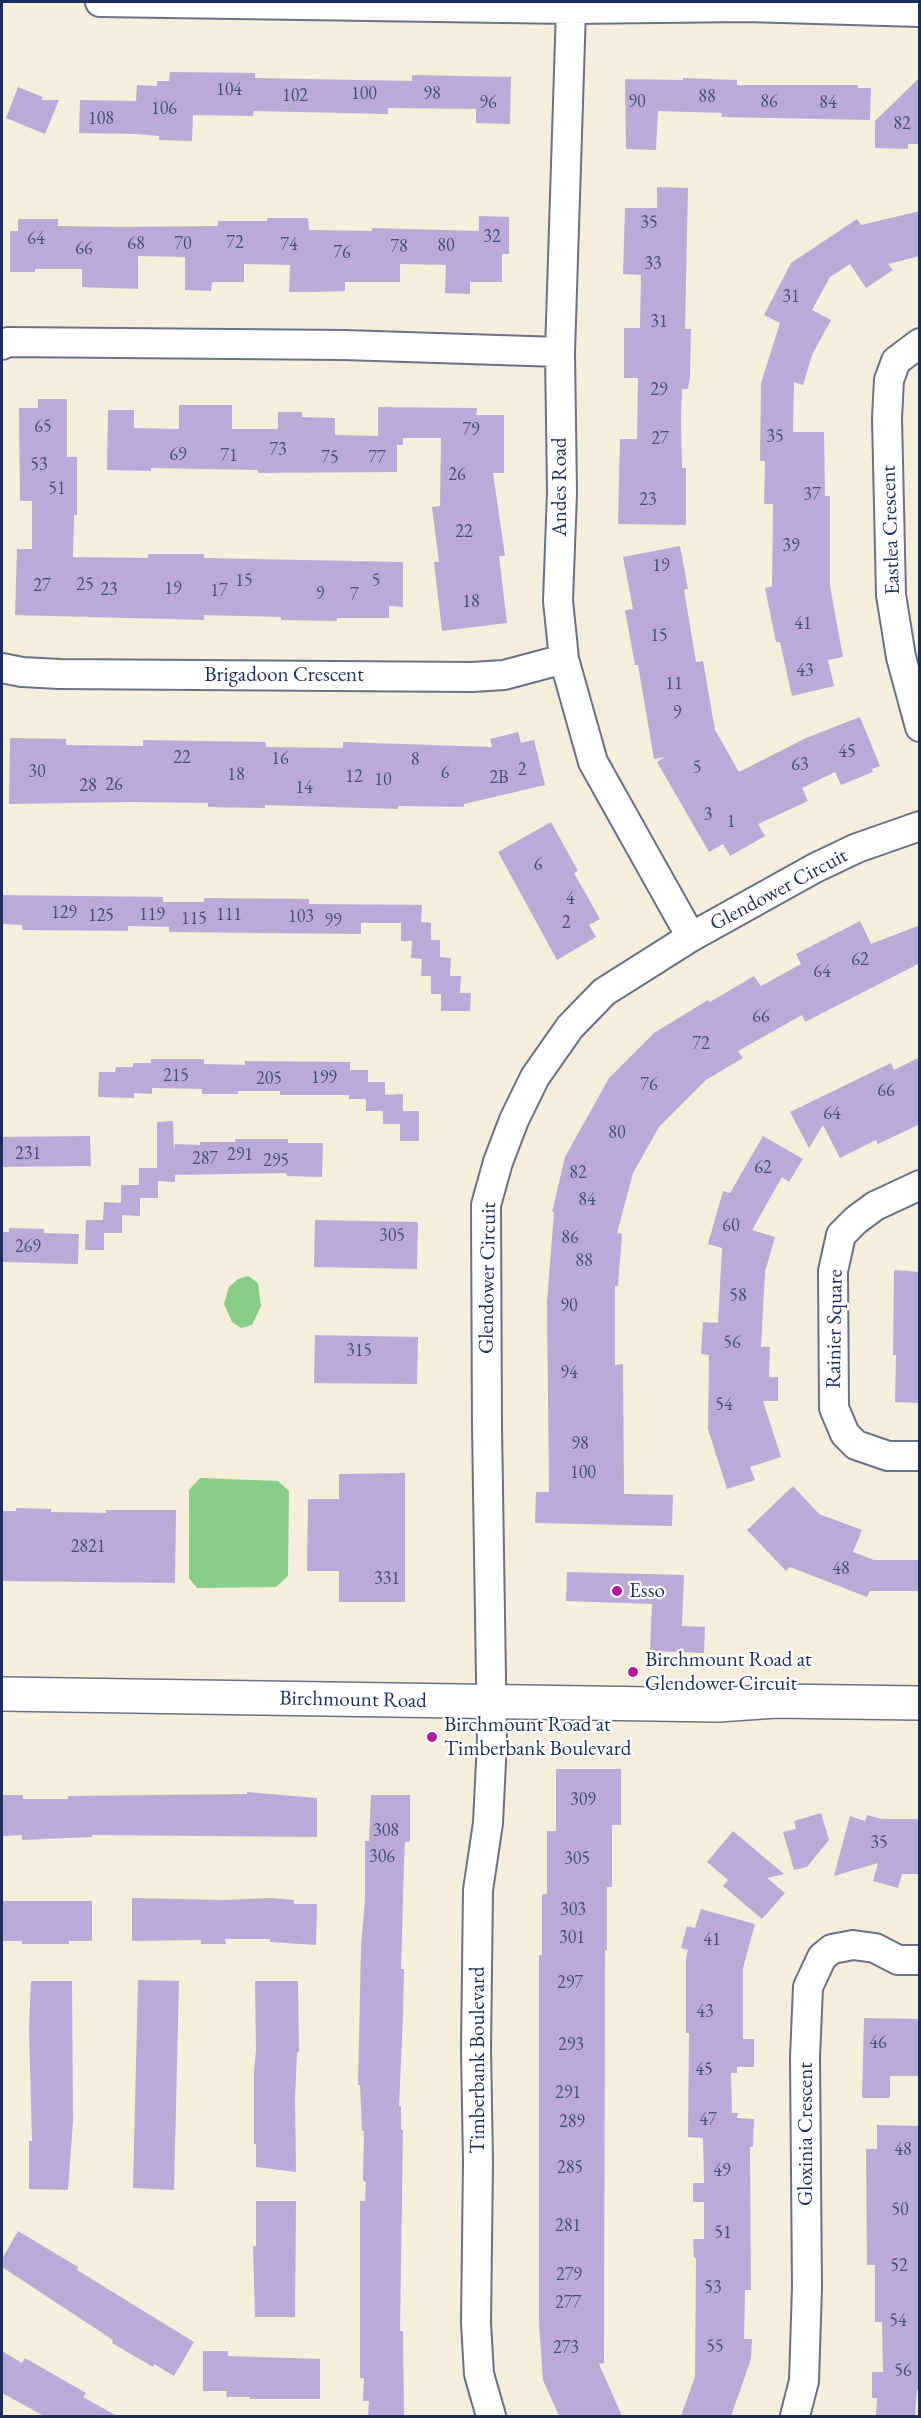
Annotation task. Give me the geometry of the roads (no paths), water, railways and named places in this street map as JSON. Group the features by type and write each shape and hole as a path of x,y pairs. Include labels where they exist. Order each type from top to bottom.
{"main road":[{"name":"Birchmount Road","path":"2,1694 718,1705 776,1701 920,1703"}],"street":[{"path":"101,2 398,4 571,9 746,4 920,12"},
{"name":"Andes Road","path":"571,9 560,352 562,492 558,601 564,659 593,762 690,937"},
{"path":"2,345 8,342 344,345 560,352"},
{"name":"Eastlea Crescent","path":"920,343 896,361 889,380 887,418 891,595 901,657 920,727"},
{"name":"Brigadoon Crescent","path":"2,668 22,672 60,674 472,676 504,675 564,659"},
{"name":"Glendower Circuit","path":"492,1702 486,1205 498,1162 514,1120 535,1077 570,1027 604,993 690,937 814,868 857,848 920,826"},
{"name":"Rainier Square","path":"920,1185 875,1206 841,1235 833,1271 833,1282 834,1408 845,1434 856,1445 888,1456 920,1456"},
{"name":"Timberbank Boulevard","path":"491,2416 479,2374 476,2323 478,2162 476,2049 478,1890 488,1823 492,1702"},
{"name":"Gloxinia Crescent","path":"795,2416 804,2381 807,2287 805,2057 808,1987 822,1957 832,1949 853,1944 875,1948 898,1960 920,1960"}],"place":[{"name":"Esso","path":"617,1591"},
{"name":"Birchmount Road at Glendower Circuit","path":"633,1672"},
{"name":"Birchmount Road at Timberbank Boulevard","path":"432,1737"}]}
